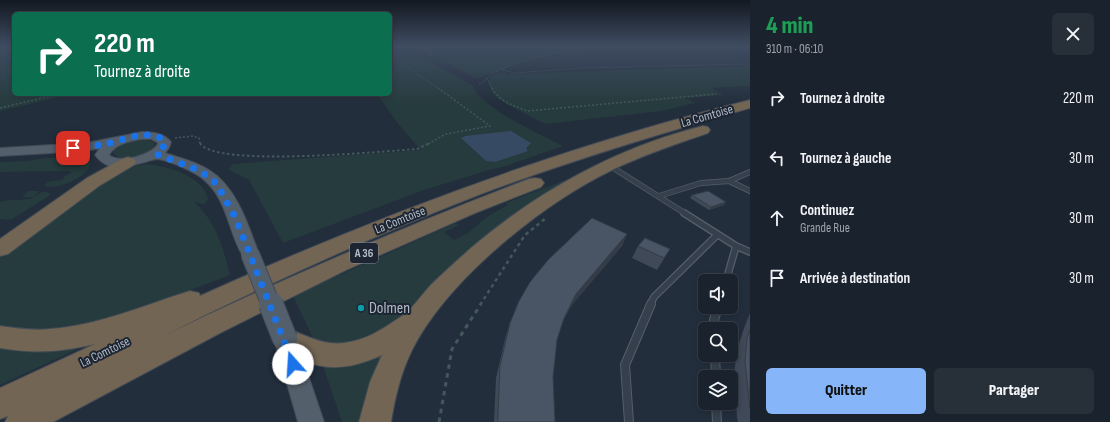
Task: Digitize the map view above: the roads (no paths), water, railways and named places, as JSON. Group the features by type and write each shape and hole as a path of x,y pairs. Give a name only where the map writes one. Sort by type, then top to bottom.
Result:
{"highway":[{"name":"La Comtoise","path":"0,404 226,295 321,252 435,205 533,170 660,130 750,104"},
{"name":"La Comtoise","path":"20,422 244,308 393,240 538,181 750,114"},
{"path":"375,422 378,406 390,371 416,320 449,282 482,250 521,217 588,175 611,164 724,122"},
{"path":"0,237 81,181 97,168 103,157"},
{"path":"0,249 84,188 128,162"},
{"path":"0,337 16,340 42,341 68,338 96,332 135,320 321,252"},
{"path":"284,339 311,351 333,355 352,354 380,344 416,320"}],"main road":[{"path":"0,152 86,147 142,136 158,137 164,140 165,145 156,154 144,159 128,162 114,162 103,157 83,154 0,157"},
{"path":"103,157 105,149 117,142"},
{"path":"156,154 193,168 210,177 225,197 236,219 284,339 311,422"}],"lane":[{"path":"615,169 659,196 717,235 750,252"},
{"path":"659,196 693,184 709,181 728,181 750,172"},
{"path":"728,181 750,191"},
{"path":"629,422 625,365 654,297 717,235"},
{"path":"728,274 736,246"},
{"path":"716,410 717,422"}],"water":[{"path":"511,131 531,143 526,148 528,151 495,162 486,161 461,138 465,136"}],"place":[{"name":"Dolmen","path":"361,308"}]}
